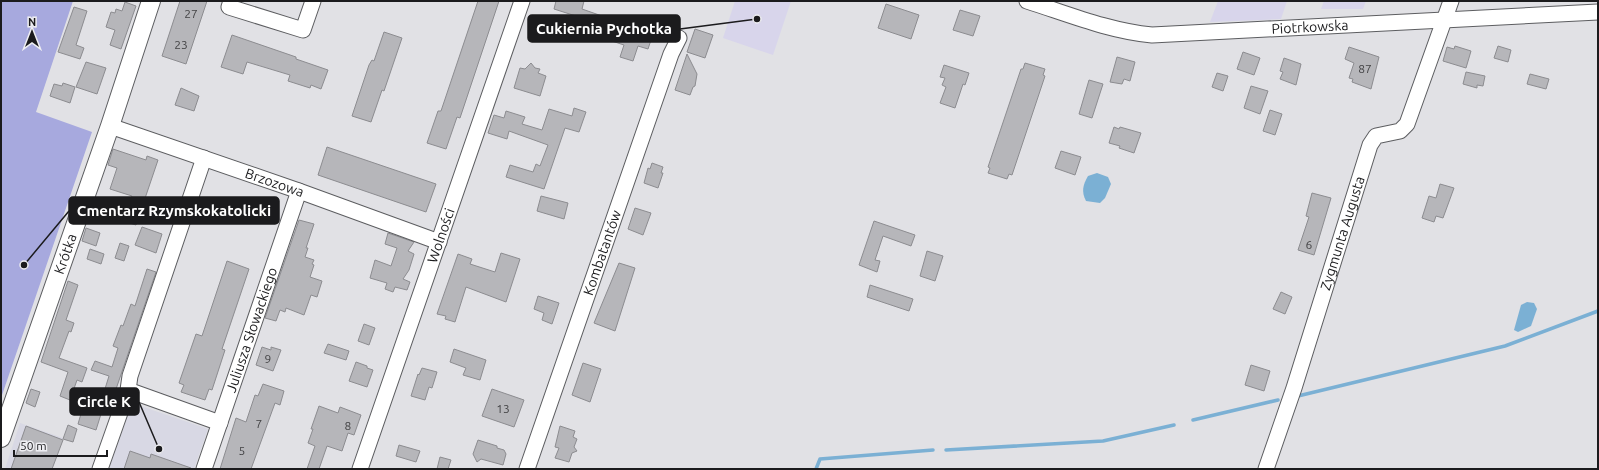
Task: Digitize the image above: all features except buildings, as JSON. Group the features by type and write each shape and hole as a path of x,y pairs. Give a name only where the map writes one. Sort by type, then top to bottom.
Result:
{"street":[{"name":"Krótka","path":"1,438 110,126 151,1"},
{"path":"231,1 229,7 303,30 313,1"},
{"name":"Wolności","path":"360,469 522,1"},
{"name":"Piotrkowska","path":"1028,1 1108,26 1139,34 1152,35 1598,12"},
{"name":"Zygmunta Augusta","path":"1266,469 1294,388 1370,146 1376,136 1400,131 1407,124 1451,1"},
{"name":"Kombatantów","path":"527,469 669,61 679,38"},
{"name":"Brzozowa","path":"110,126 439,242"},
{"path":"100,469 128,390 130,376 204,158"},
{"name":"Juliusza Słowackiego","path":"204,469 299,192"},
{"path":"128,390 220,423"}],"shaded area":[{"path":"1,1 73,1 36,112 92,132 1,398"},
{"path":"735,1 791,1 773,55 723,38"},
{"path":"1218,1 1287,1 1281,19 1210,22"},
{"path":"1324,1 1366,1 1363,9 1321,9"},
{"path":"1097,173 1108,177 1111,184 1105,198 1100,203 1086,201 1083,191 1088,176"},
{"path":"1527,302 1534,303 1537,309 1531,326 1518,332 1514,330 1521,305"},
{"path":"132,403 208,429 194,469 109,469"},
{"path":"20,423 63,438 52,469 5,469"}],"waterway":[{"path":"1298,396 1505,346 1598,311"},
{"path":"1193,420 1278,400"},
{"path":"946,450 1103,441 1174,425"},
{"path":"816,469 820,459 933,450"}],"place":[{"name":"Cukiernia Pychotka","path":"757,19"},
{"name":"Cmentarz Rzymskokatolicki","path":"24,265"},
{"name":"Circle K","path":"159,449"}]}
